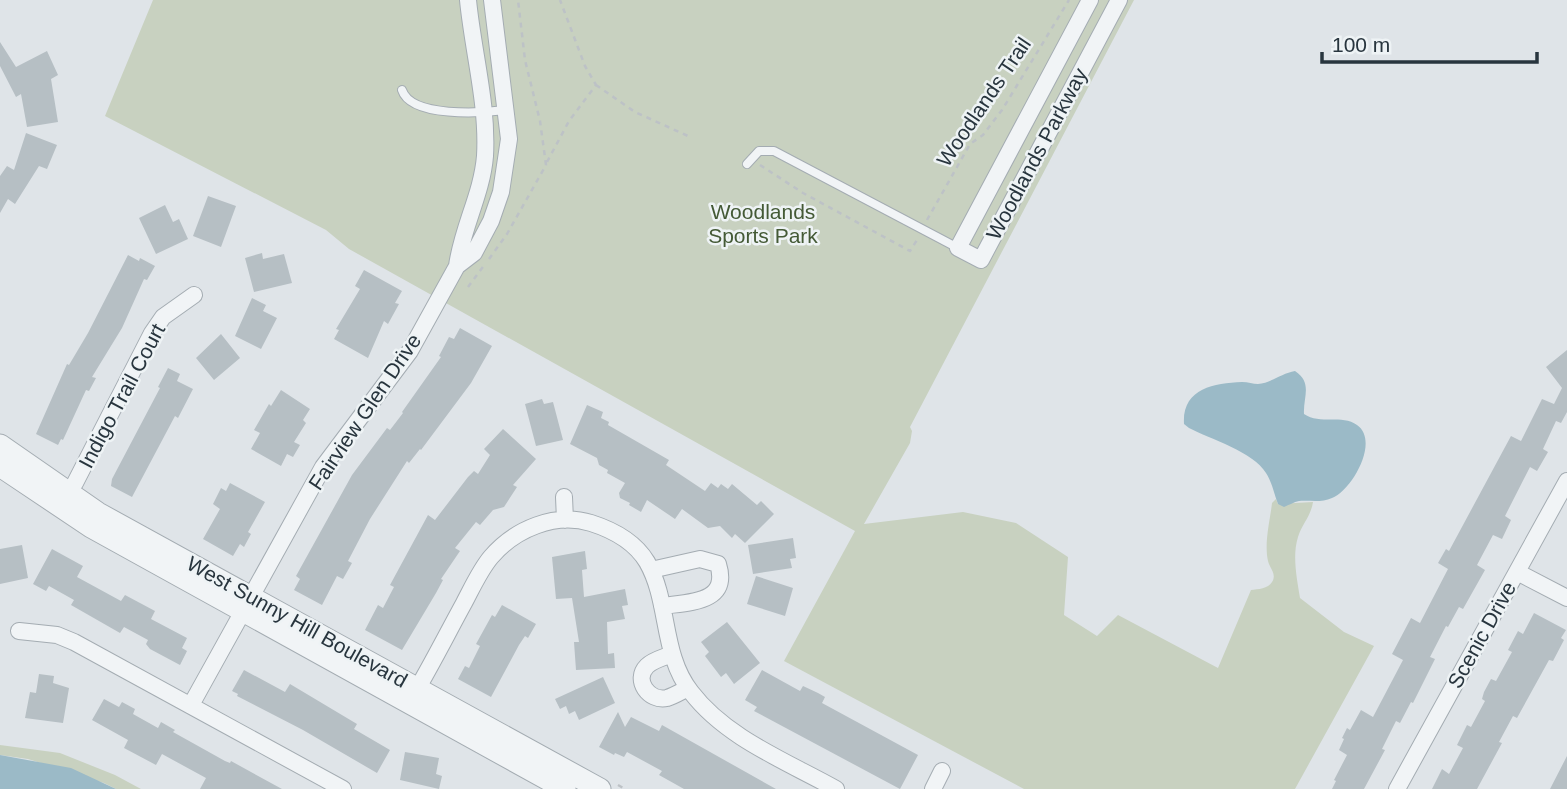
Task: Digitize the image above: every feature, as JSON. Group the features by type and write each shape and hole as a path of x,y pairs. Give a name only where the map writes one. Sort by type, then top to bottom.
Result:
{"street":[{"name":"Fairview Glen Drive","path":"191,705 323,467 410,351 457,266 460,243 474,209 485,157 483,113 468,0"},
{"name":"Fairview Glen Drive","path":"457,266 474,253 491,221 501,192 509,139 492,0"},
{"name":"Woodlands Parkway","path":"1090,0 958,248 981,260 1119,0"},
{"name":"Indigo Trail Court","path":"64,499 152,333 163,317 194,295"},
{"name":"West Sunny Hill Boulevard","path":"0,445 64,499"},
{"name":"West Sunny Hill Boulevard","path":"0,466 97,513 247,605 413,696 600,789"},
{"name":"Scenic Drive","path":"1397,789 1567,481"},
{"path":"564,497 565,520"},
{"path":"413,696 491,557 519,533 545,522 588,522 621,536 646,559 662,606 672,654 680,677 702,705 729,729 836,789"},
{"path":"651,570 701,559 718,564 722,577 720,587 709,596 662,606"},
{"path":"1517,572 1567,598"},
{"path":"19,631 63,637 343,789"},
{"path":"672,654 649,663 643,672 642,683 648,693 655,697 667,698 688,688"},
{"name":"West Sunny Hill Boulevard","path":"413,696 565,789"},
{"path":"933,789 942,771"}],"lane":[{"path":"402,90 404,98 432,109 483,113 507,109"},
{"path":"747,164 759,150 775,151 958,248"}],"path":[{"path":"560,0 585,66 596,85 635,112 688,136"},
{"name":"Woodlands Trail","path":"926,223 970,144 984,135 1002,110 1069,0"},
{"path":"546,164 569,121 596,85"},
{"path":"747,164 760,164 803,193 910,251 918,237"}],"green space":[{"name":"Woodlands Sports Park","path":"153,0 1134,0 910,427 910,443 864,524 963,512 1016,523 1068,557 1064,615 1097,636 1118,615 1218,668 1251,590 1265,587 1273,579 1267,547 1272,503 1276,499 1278,504 1313,502 1296,544 1300,598 1344,632 1374,646 1295,789 1024,789 784,661 855,531 349,249 326,230 105,116"},
{"path":"0,745 60,753 115,775 141,789 116,789 28,759 0,755"}],"water":[{"path":"1295,371 1304,380 1304,414 1317,419 1351,422 1363,432 1366,442 1355,476 1340,493 1328,500 1299,501 1284,507 1278,504 1270,480 1260,465 1242,452 1184,424 1188,403 1201,390 1220,384 1263,383"},
{"path":"0,755 71,768 116,789 0,789"}],"building":[{"path":"0,42 16,67 47,51 58,75 51,79 58,122 27,127 21,94 16,97 0,66"},
{"path":"26,133 57,145 47,169 39,166 15,204 8,199 0,213 0,176 7,166 14,170"},
{"path":"208,196 236,206 221,247 193,236"},
{"path":"165,205 173,222 179,219 188,239 156,254 139,218"},
{"path":"262,253 263,259 284,254 292,283 254,292 245,258"},
{"path":"128,255 155,266 147,280 144,279 122,328 92,377 96,378 89,391 86,390 63,440 61,439 58,445 36,434 67,364 69,365 88,333"},
{"path":"364,270 402,291 395,303 399,304 388,324 384,321 368,358 334,339 339,330 336,329 360,289 355,286"},
{"path":"252,298 266,305 263,311 277,318 261,349 235,336"},
{"path":"460,328 492,346 471,383 421,450 409,463 407,461 370,519 348,561 352,563 343,579 337,576 322,605 294,590 300,579 296,576 352,475 387,428 390,430 403,413 441,357 439,356 449,337 454,339"},
{"path":"221,334 240,358 214,380 196,358"},
{"path":"1567,350 1567,412 1561,423 1556,421 1543,449 1548,452 1537,471 1530,467 1505,516 1511,520 1502,539 1493,535 1477,565 1485,570 1463,609 1459,607 1448,627 1446,626 1430,657 1435,659 1413,703 1411,702 1400,723 1396,721 1382,749 1385,750 1364,789 1332,789 1347,755 1339,750 1347,728 1350,730 1361,710 1373,717 1403,660 1392,654 1411,618 1420,623 1448,569 1438,563 1446,549 1449,551 1511,436 1521,441 1542,399 1554,404 1562,388 1546,367"},
{"path":"168,368 180,374 177,381 193,389 178,418 175,416 132,497 111,486 112,479"},
{"path":"281,390 310,409 303,420 306,423 294,442 300,445 293,457 287,454 281,466 251,449 260,433 254,430 269,404 271,406"},
{"path":"542,399 544,404 553,402 563,440 536,446 525,404"},
{"path":"587,405 603,412 601,418 609,422 608,425 669,460 666,465 705,491 711,483 718,488 721,484 728,489 732,484 757,505 761,501 774,514 745,543 735,534 732,538 720,526 708,528 682,509 675,519 647,500 641,512 620,498 619,493 625,483 607,473 608,470 599,465 597,458 570,444"},
{"path":"503,429 536,459 513,485 517,487 504,507 493,510 480,525 476,522 455,548 460,551 441,579 443,580 436,593 402,650 365,630 378,605 383,608 394,587 390,585 428,515 435,520 468,477 474,471 478,474 490,455 484,449"},
{"path":"230,483 265,502 248,532 251,534 244,547 240,544 233,556 203,539 220,509 213,504 221,488 226,491"},
{"path":"793,538 796,558 790,559 792,568 753,574 748,545"},
{"path":"22,545 28,578 0,584 0,549"},
{"path":"52,549 83,566 77,577 121,601 125,595 155,611 151,619 187,638 182,648 187,651 180,665 150,649 146,644 148,640 124,627 120,633 71,605 74,600 49,586 46,591 33,584"},
{"path":"585,551 587,569 582,570 584,597 625,589 628,605 622,606 625,619 607,622 608,654 614,653 615,668 576,670 574,642 579,642 572,598 556,599 552,557"},
{"path":"756,576 793,588 785,616 747,604"},
{"path":"502,605 536,624 528,638 525,636 519,645 491,697 458,679 465,666 469,668 480,646 476,644 492,615 495,617"},
{"path":"1534,613 1566,630 1553,661 1549,660 1517,718 1513,716 1477,789 1432,789 1442,769 1449,774 1463,748 1457,745 1467,725 1471,727 1485,701 1482,699 1484,692 1491,679 1496,681 1512,652 1508,650 1518,631 1523,634"},
{"path":"727,622 760,663 734,684 726,673 721,677 705,656 709,652 701,642"},
{"path":"244,670 285,692 290,684 357,724 354,729 390,750 377,773 237,696 238,694 232,691"},
{"path":"762,670 800,691 803,686 818,693 825,697 822,703 918,755 900,789 754,711 757,707 745,700"},
{"path":"39,674 54,676 53,683 69,688 63,723 25,718 30,692 36,693"},
{"path":"603,677 615,703 579,720 575,711 569,714 566,706 560,709 555,699"},
{"path":"104,699 119,707 122,702 135,709 133,714 158,728 161,722 175,730 173,732 225,761 231,761 282,789 200,789 206,778 162,754 156,765 124,748 128,740 92,720"},
{"path":"618,712 625,727 631,717 659,731 662,725 776,789 684,789 659,775 662,771 627,752 624,757 615,753 614,755 599,747"},
{"path":"405,752 439,758 436,774 442,776 439,789 400,780"},
{"path":"1567,756 1567,789 1550,789"}]}
